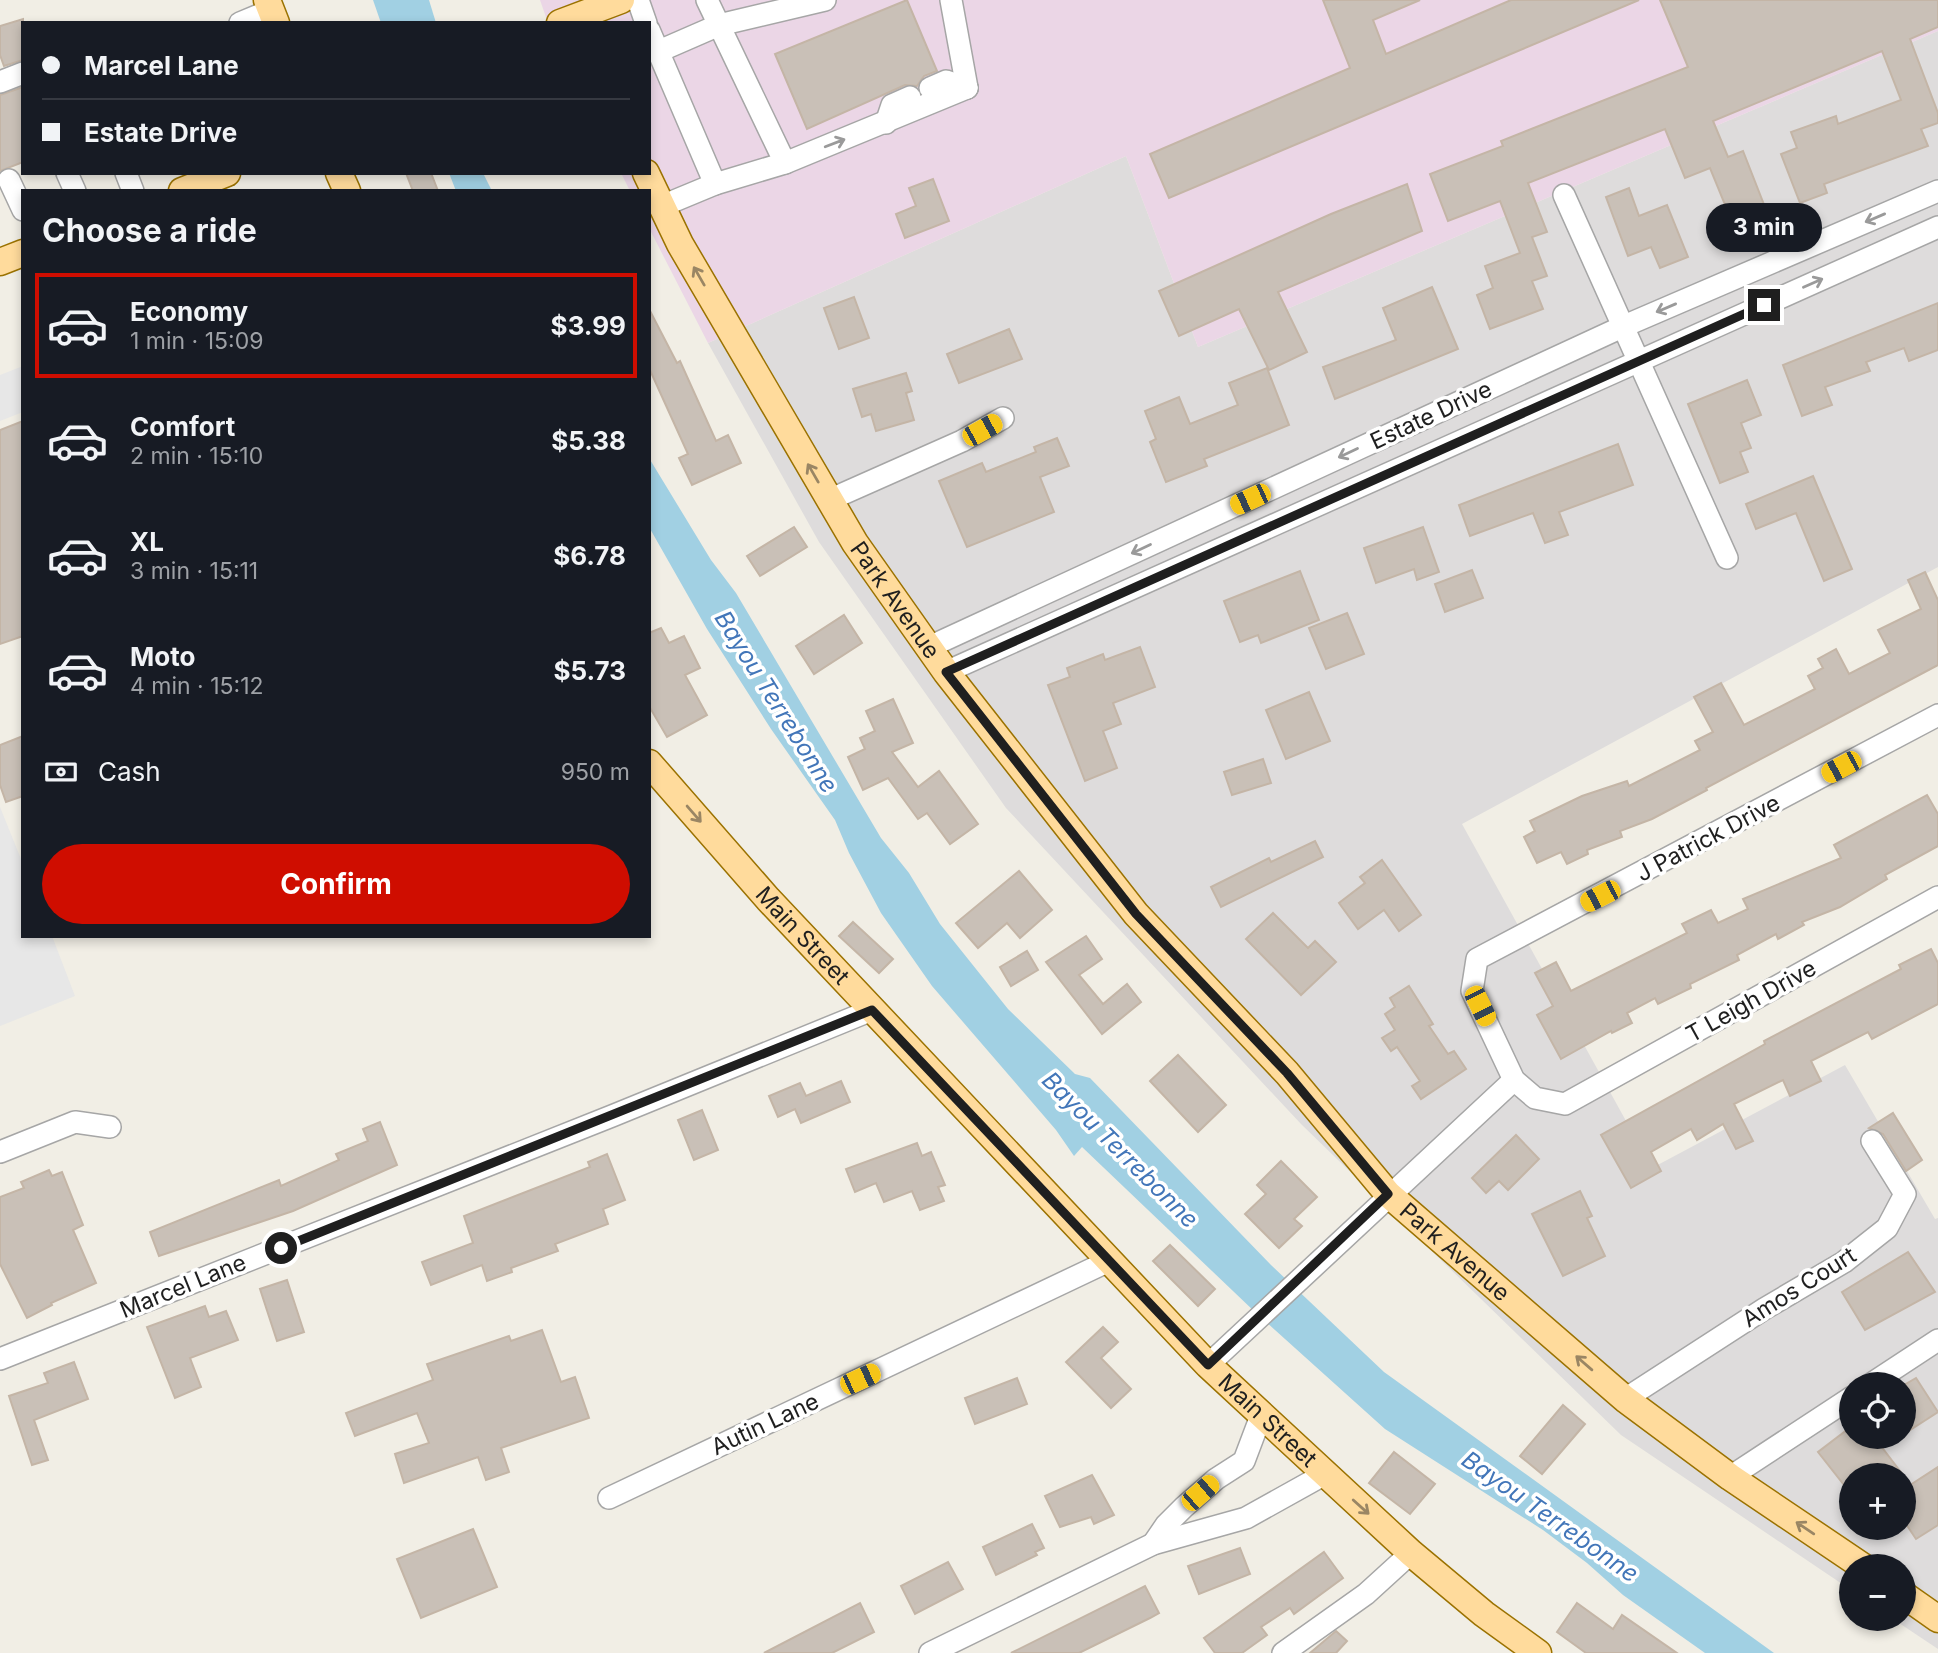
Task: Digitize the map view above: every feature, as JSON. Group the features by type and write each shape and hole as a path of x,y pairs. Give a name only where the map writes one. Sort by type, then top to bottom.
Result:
{"main road":[{"path":"570,15 621,0"},
{"path":"187,189 222,175"},
{"name":"Park Avenue","path":"647,175 680,244 829,500 928,648 1136,914 1287,1073 1388,1194 1625,1399 1730,1477 1844,1554"},
{"path":"0,262 21,254"},
{"name":"Main Street","path":"651,765 768,899 1208,1365 1411,1553 1484,1614 1538,1653"},
{"path":"1916,1603 1938,1619"}],"street":[{"path":"638,0 645,21"},
{"path":"708,0 785,163"},
{"path":"657,52 719,25 825,0"},
{"path":"951,0 967,88"},
{"path":"245,21 271,11"},
{"path":"651,36 715,184"},
{"path":"0,82 21,74"},
{"path":"930,88 946,81 967,88"},
{"path":"662,206 715,184 785,163 967,88"},
{"path":"886,123 892,104 910,97"},
{"path":"11,179 21,205"},
{"name":"Estate Drive","path":"928,648 1622,327 1938,191"},
{"path":"1564,195 1727,558"},
{"name":"Estate Drive","path":"946,672 1938,227"},
{"path":"829,500 962,441 1003,418"},
{"name":"J Patrick Drive","path":"1514,1080 1472,991 1477,959 1938,715"},
{"name":"T Leigh Drive","path":"1514,1080 1535,1098 1565,1104 1938,897"},
{"name":"Marcel Lane","path":"0,1359 872,1010"},
{"path":"1208,1365 1388,1194 1514,1080"},
{"path":"0,1152 75,1122 110,1127"},
{"name":"Amos Court","path":"1625,1399 1764,1309 1844,1262 1887,1228 1905,1194 1872,1141"},
{"name":"Autin Lane","path":"609,1498 1111,1260"},
{"path":"1889,1372 1938,1340"},
{"path":"1730,1477 1839,1406"},
{"path":"1153,1544 1166,1525 1184,1507 1216,1479 1244,1461 1261,1416"},
{"path":"930,1653 1153,1544 1246,1518 1325,1474"},
{"path":"1283,1653 1366,1594 1411,1553"}],"shaded area":[{"path":"540,0 1938,0 1938,31 1198,347 1126,156 708,343 651,232 651,189 629,189 622,175 651,175 651,21 547,21"},
{"path":"1938,31 1938,567 1462,824 1652,1168 1845,1065 1935,1219 1938,1218 1938,1649 1911,1631 1916,1631 1916,1554 1839,1554 1839,1582 1621,1435 1301,1124 1006,808 819,542 708,343 1126,156 1198,347"},
{"path":"21,367 21,413 0,421 0,375"},
{"path":"0,807 21,859 21,938 53,938 75,996 0,1026"}],"water":[{"path":"373,0 429,0 435,21 380,21"},
{"path":"450,175 484,175 491,189 455,189"},
{"name":"Bayou Terrebonne","path":"651,461 711,560 736,593 881,838 909,873 940,924 1008,1009 1075,1074 1090,1078 1271,1265 1384,1372 1774,1653 1705,1653 1623,1595 1587,1563 1543,1530 1385,1429 1255,1312 1082,1147 1074,1156 1056,1130 932,986 881,913 835,820 771,729 707,629 651,531"}],"building":[{"path":"907,0 937,71 924,76 917,86 905,85 807,129 775,54"},
{"path":"1323,0 1420,0 1373,20 1386,54 1511,0 1639,0 1169,198 1150,154 1350,68"},
{"path":"1660,0 1938,0 1938,27 1910,39 1938,113 1938,123 1921,129 1928,146 1824,184 1827,193 1800,203 1781,154 1797,148 1791,132 1836,116 1838,124 1901,100 1882,51 1713,121 1728,157 1743,151 1770,220 1737,234 1710,168 1685,178 1665,129 1528,183 1547,232 1532,237 1547,276 1532,281 1543,309 1490,329 1477,295 1493,288 1485,266 1520,253 1500,201 1448,221 1430,174 1503,146 1501,141 1688,67"},
{"path":"23,19 21,61 4,66 0,55 0,26"},
{"path":"21,88 21,163 0,171 0,95"},
{"path":"407,175 432,175 437,189 412,189"},
{"path":"933,179 949,221 905,238 896,214 916,206 909,188"},
{"path":"1407,184 1422,231 1278,292 1307,352 1269,370 1239,309 1179,336 1159,291 1331,214"},
{"path":"1629,188 1639,216 1667,205 1688,257 1660,268 1651,247 1628,256 1606,197"},
{"path":"1432,287 1458,349 1335,399 1323,367 1396,340 1383,308"},
{"path":"854,297 869,338 839,349 824,308"},
{"path":"1938,303 1938,350 1909,361 1904,348 1866,362 1870,371 1825,387 1832,405 1802,416 1783,365"},
{"path":"651,313 677,363 680,361 716,441 728,435 741,463 692,485 679,458 688,454 651,372"},
{"path":"1009,329 1022,359 959,383 947,354"},
{"path":"1267,368 1289,425 1204,459 1207,466 1166,482 1150,442 1156,439 1145,411 1179,397 1190,424 1238,405 1229,383"},
{"path":"906,373 912,391 906,393 914,420 876,431 871,414 862,417 853,389"},
{"path":"1747,380 1761,415 1741,423 1751,448 1740,452 1748,472 1720,483 1688,404"},
{"path":"21,422 21,637 0,644 0,430"},
{"path":"1057,438 1069,466 1040,477 1054,512 967,547 939,481 982,463 986,472 1036,452 1034,447"},
{"path":"1618,444 1633,485 1559,512 1568,535 1545,543 1533,513 1470,536 1459,505"},
{"path":"1813,476 1852,569 1824,581 1796,513 1756,529 1746,504"},
{"path":"794,527 807,547 760,576 747,556"},
{"path":"1423,527 1439,572 1417,580 1414,569 1376,583 1364,548"},
{"path":"1472,570 1483,598 1445,612 1435,584"},
{"path":"1300,571 1319,620 1261,643 1258,635 1240,642 1224,601"},
{"path":"1925,572 1938,600 1938,665 1652,819 1620,831 1622,837 1587,850 1588,854 1567,864 1561,852 1537,863 1524,837 1535,831 1530,821 1582,796 1627,781 1629,786 1700,750 1695,741 1713,732 1694,697 1721,683 1744,725 1815,689 1808,676 1823,668 1818,659 1836,649 1849,674 1890,653 1878,630 1921,609 1908,580"},
{"path":"1347,613 1364,654 1326,669 1309,628"},
{"path":"844,615 862,643 814,674 796,646"},
{"path":"661,628 669,643 684,636 700,668 685,675 707,715 667,737 651,709 651,632"},
{"path":"1140,647 1155,687 1113,703 1121,724 1103,731 1117,768 1085,781 1048,685 1070,677 1067,668 1103,654 1105,660"},
{"path":"1309,692 1330,741 1286,759 1266,710"},
{"path":"893,699 913,743 892,752 918,787 939,771 978,824 950,844 927,813 918,819 888,778 863,790 848,757 865,749 860,738 875,731 866,711"},
{"path":"21,737 21,797 6,802 0,785 0,745"},
{"path":"1263,759 1271,783 1232,795 1224,772"},
{"path":"1927,795 1938,814 1938,846 1885,875 1887,879 1840,907 1802,922 1804,925 1778,939 1776,934 1737,955 1739,960 1690,984 1691,988 1658,1004 1655,998 1627,1013 1632,1023 1612,1033 1611,1031 1561,1059 1537,1015 1553,1006 1535,973 1556,962 1571,991 1687,933 1682,924 1711,910 1718,923 1748,909 1743,899 1841,858 1834,845"},
{"path":"1315,841 1323,857 1221,907 1211,887 1269,858 1271,862"},
{"path":"1382,860 1421,915 1399,931 1384,910 1358,929 1339,903 1365,883 1360,877"},
{"path":"1019,871 1052,910 1020,938 1007,923 978,948 956,923"},
{"path":"1273,913 1308,948 1315,941 1336,962 1301,995 1246,939"},
{"path":"853,922 893,959 879,973 839,936"},
{"path":"1086,936 1102,959 1079,975 1103,1004 1127,984 1141,1002 1102,1034 1046,962"},
{"path":"1931,949 1938,963 1938,1004 1872,1039 1868,1032 1811,1061 1821,1081 1790,1096 1783,1080 1734,1104 1753,1141 1736,1149 1723,1124 1697,1140 1691,1129 1651,1152 1661,1171 1631,1188 1601,1135 1765,1044 1764,1041 1901,969 1899,965"},
{"path":"1027,951 1038,970 1011,986 1000,967"},
{"path":"1409,986 1433,1024 1429,1026 1448,1054 1454,1051 1466,1069 1421,1099 1412,1086 1420,1081 1397,1047 1391,1051 1382,1038 1395,1030 1385,1014 1395,1007 1390,998"},
{"path":"1178,1055 1226,1105 1198,1132 1150,1081"},
{"path":"841,1081 850,1102 801,1123 795,1109 778,1117 769,1096 800,1083 806,1096"},
{"path":"702,1110 718,1150 694,1160 678,1120"},
{"path":"1893,1113 1922,1160 1906,1171 1883,1134 1869,1128"},
{"path":"380,1122 397,1165 293,1211 159,1256 150,1232 279,1180 281,1186 339,1160 336,1154 368,1141 363,1129"},
{"path":"1516,1135 1539,1159 1508,1190 1499,1181 1486,1193 1472,1178"},
{"path":"917,1143 922,1156 931,1152 945,1185 938,1187 944,1201 920,1210 912,1191 884,1202 876,1183 855,1192 846,1169"},
{"path":"607,1154 625,1200 603,1209 608,1224 555,1244 558,1251 511,1268 512,1272 487,1281 482,1265 431,1285 422,1262 473,1243 464,1216 590,1167 588,1162"},
{"path":"1281,1161 1317,1197 1294,1219 1302,1226 1279,1248 1245,1214 1266,1194 1257,1185"},
{"path":"49,1170 52,1176 62,1172 83,1225 73,1230 96,1283 51,1303 52,1305 27,1318 0,1264 0,1197 24,1188 21,1182"},
{"path":"1580,1191 1592,1216 1587,1218 1605,1256 1563,1276 1532,1214"},
{"path":"1170,1245 1215,1289 1198,1306 1153,1261"},
{"path":"1908,1252 1935,1292 1865,1330 1842,1292"},
{"path":"287,1280 304,1332 277,1341 260,1289"},
{"path":"205,1306 209,1317 226,1311 238,1340 190,1358 201,1387 175,1398 147,1327"},
{"path":"1103,1327 1118,1342 1101,1358 1131,1389 1111,1408 1066,1362"},
{"path":"542,1330 561,1382 575,1377 589,1418 501,1448 509,1472 486,1480 478,1457 404,1483 395,1454 429,1443 417,1413 355,1436 346,1413 433,1380 427,1364 509,1336 511,1341"},
{"path":"74,1362 88,1399 34,1420 48,1460 32,1465 9,1396 48,1383 44,1373"},
{"path":"1017,1378 1027,1404 975,1424 965,1398"},
{"path":"1916,1378 1938,1412 1916,1426"},
{"path":"1563,1405 1585,1424 1542,1474 1520,1456"},
{"path":"1839,1436 1839,1449 1883,1449 1894,1463 1839,1463 1839,1479 1818,1452"},
{"path":"1394,1452 1435,1484 1410,1514 1369,1483"},
{"path":"1938,1467 1938,1525 1916,1539 1916,1481"},
{"path":"1092,1475 1114,1515 1094,1524 1091,1517 1060,1527 1045,1496"},
{"path":"1032,1524 1044,1548 1035,1552 1037,1555 996,1575 983,1547"},
{"path":"473,1529 497,1587 421,1618 397,1559"},
{"path":"1240,1548 1250,1574 1199,1594 1188,1566"},
{"path":"1324,1552 1343,1578 1294,1614 1290,1608 1261,1627 1267,1635 1242,1653 1215,1653 1204,1638"},
{"path":"948,1562 963,1589 915,1614 901,1586"},
{"path":"1145,1586 1159,1613 1150,1618 1079,1653 1011,1653"},
{"path":"860,1603 874,1632 832,1653 764,1653"},
{"path":"1577,1603 1613,1629 1622,1615 1677,1653 1586,1653 1557,1632"},
{"path":"1336,1631 1347,1641 1336,1653 1310,1653"}],"route":[{"path":"281,1248 872,1010 1208,1365 1388,1194 1287,1073 1136,914 946,672 1764,305"}]}
